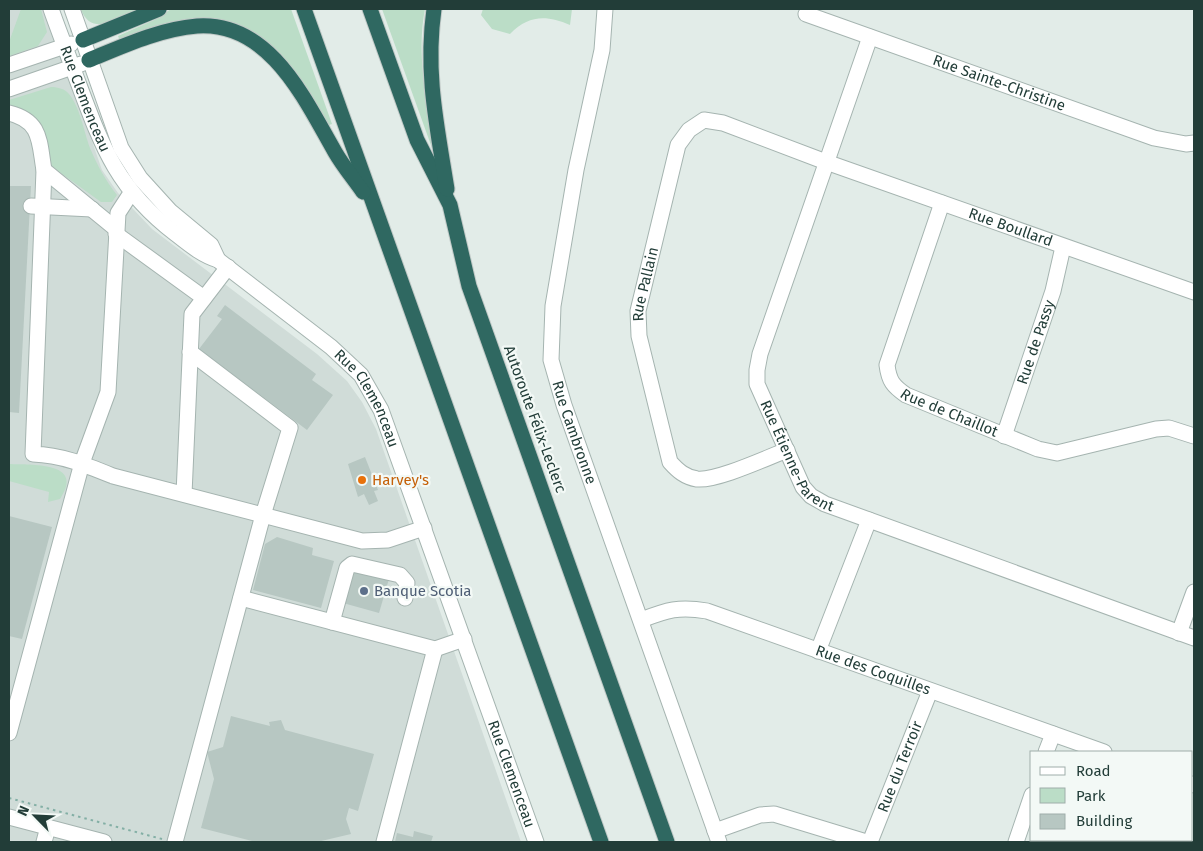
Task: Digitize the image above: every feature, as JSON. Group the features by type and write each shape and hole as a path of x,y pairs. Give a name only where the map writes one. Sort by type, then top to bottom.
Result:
{"highway":[{"path":"83,40 158,9"},
{"path":"304,9 601,842"},
{"name":"Autoroute Félix-Leclerc","path":"370,9 417,140 450,205 469,286 667,842"},
{"path":"434,9 431,34 431,90 450,205"},
{"path":"89,60 132,42 184,28 199,26 222,28 247,38 282,66 297,85 336,152 375,210"}],"street":[{"name":"Rue Clemenceau","path":"51,9 90,117 108,158 131,193 162,224 206,256 223,263 331,347 361,375 381,410 536,842"},
{"name":"Rue Clemenceau","path":"72,9 121,148 140,178 170,211 211,244 223,263"},
{"name":"Rue Cambronne","path":"605,9 602,50 576,170 553,306 551,360 564,405 717,837"},
{"name":"Rue Sainte-Christine","path":"806,14 1154,138 1186,144 1194,143"},
{"name":"Rue Étienne-Parent","path":"870,37 757,370 758,384 802,487 811,496 825,504 1194,638"},
{"path":"9,65 83,40"},
{"path":"9,89 73,68 89,60"},
{"path":"9,113 30,121 37,131 44,170 36,206 33,454 52,455 82,463 112,476 362,542 388,540 424,528"},
{"name":"Rue Pallain","path":"787,450 710,478 696,478 678,472 670,462 639,336 638,311 678,145 689,130 704,120 723,123 826,162"},
{"name":"Rue Boullard","path":"826,162 1194,292"},
{"path":"44,170 92,209 116,232 204,298"},
{"path":"9,733 82,463 108,392 118,213 131,193"},
{"name":"Rue de Chaillot","path":"942,203 887,365 889,380 906,395 1004,436 1038,449 1057,453 1156,429 1169,428 1194,436"},
{"path":"36,206 92,209"},
{"name":"Rue de Passy","path":"1004,436 1053,291 1063,247"},
{"path":"184,494 192,314 204,298 223,263"},
{"path":"171,841 263,515 290,428 190,352"},
{"path":"818,651 869,520"},
{"path":"332,622 347,568 352,564 400,575 407,583 405,598"},
{"path":"1179,633 1194,592"},
{"path":"240,598 435,650 464,639"},
{"name":"Rue des Coquilles","path":"641,620 668,609 693,608 707,611 1101,751"},
{"path":"384,842 435,650"},
{"name":"Rue du Terroir","path":"868,842 930,690"},
{"path":"1046,751 1053,734"},
{"path":"1016,842 1030,801"},
{"path":"717,837 760,815 774,814 868,842"},
{"path":"9,817 104,842"},
{"path":"44,842 48,827"}],"path":[{"path":"9,798 171,841"}],"shaded area":[{"path":"9,9 46,9 102,170 118,193 152,229 317,354 347,381 362,402 376,429 521,842 9,842"}],"green space":[{"path":"21,9 41,9 47,32 38,46 9,56 9,42"},
{"path":"81,9 143,9 117,20 99,24 92,23 86,18"},
{"path":"171,9 291,9 332,124 329,125 313,98 286,61 222,20 182,20 120,41 118,36 154,20"},
{"path":"382,9 425,9 422,61 434,148 432,148"},
{"path":"483,9 572,9 570,25 545,18 531,20 510,34 492,29 481,15"},
{"path":"51,87 67,92 73,99 93,154 105,178 117,195 112,202 101,202 51,166 45,154 9,109 9,100"},
{"path":"9,464 41,465 61,471 66,478 66,487 60,499 48,502 49,492 9,481"}],"building":[{"path":"9,186 31,186 19,413 9,412"},
{"path":"225,305 316,374 312,380 333,395 307,430 199,349 222,319 217,316"},
{"path":"365,457 378,490 374,491 378,501 369,505 364,494 358,497 348,464"},
{"path":"9,516 52,527 22,639 9,636"},
{"path":"277,537 313,548 312,555 334,561 321,608 253,590 265,544"},
{"path":"353,569 389,579 379,613 343,603"},
{"path":"231,716 270,726 269,722 281,720 285,730 374,754 358,811 349,808 346,819 351,834 317,842 256,842 201,828 214,779 207,752 223,747"},
{"path":"414,831 433,836 431,842 395,842 397,833 413,837"}],"place":[{"name":"Harvey's","path":"362,480"},
{"name":"Banque Scotia","path":"364,591"}]}
